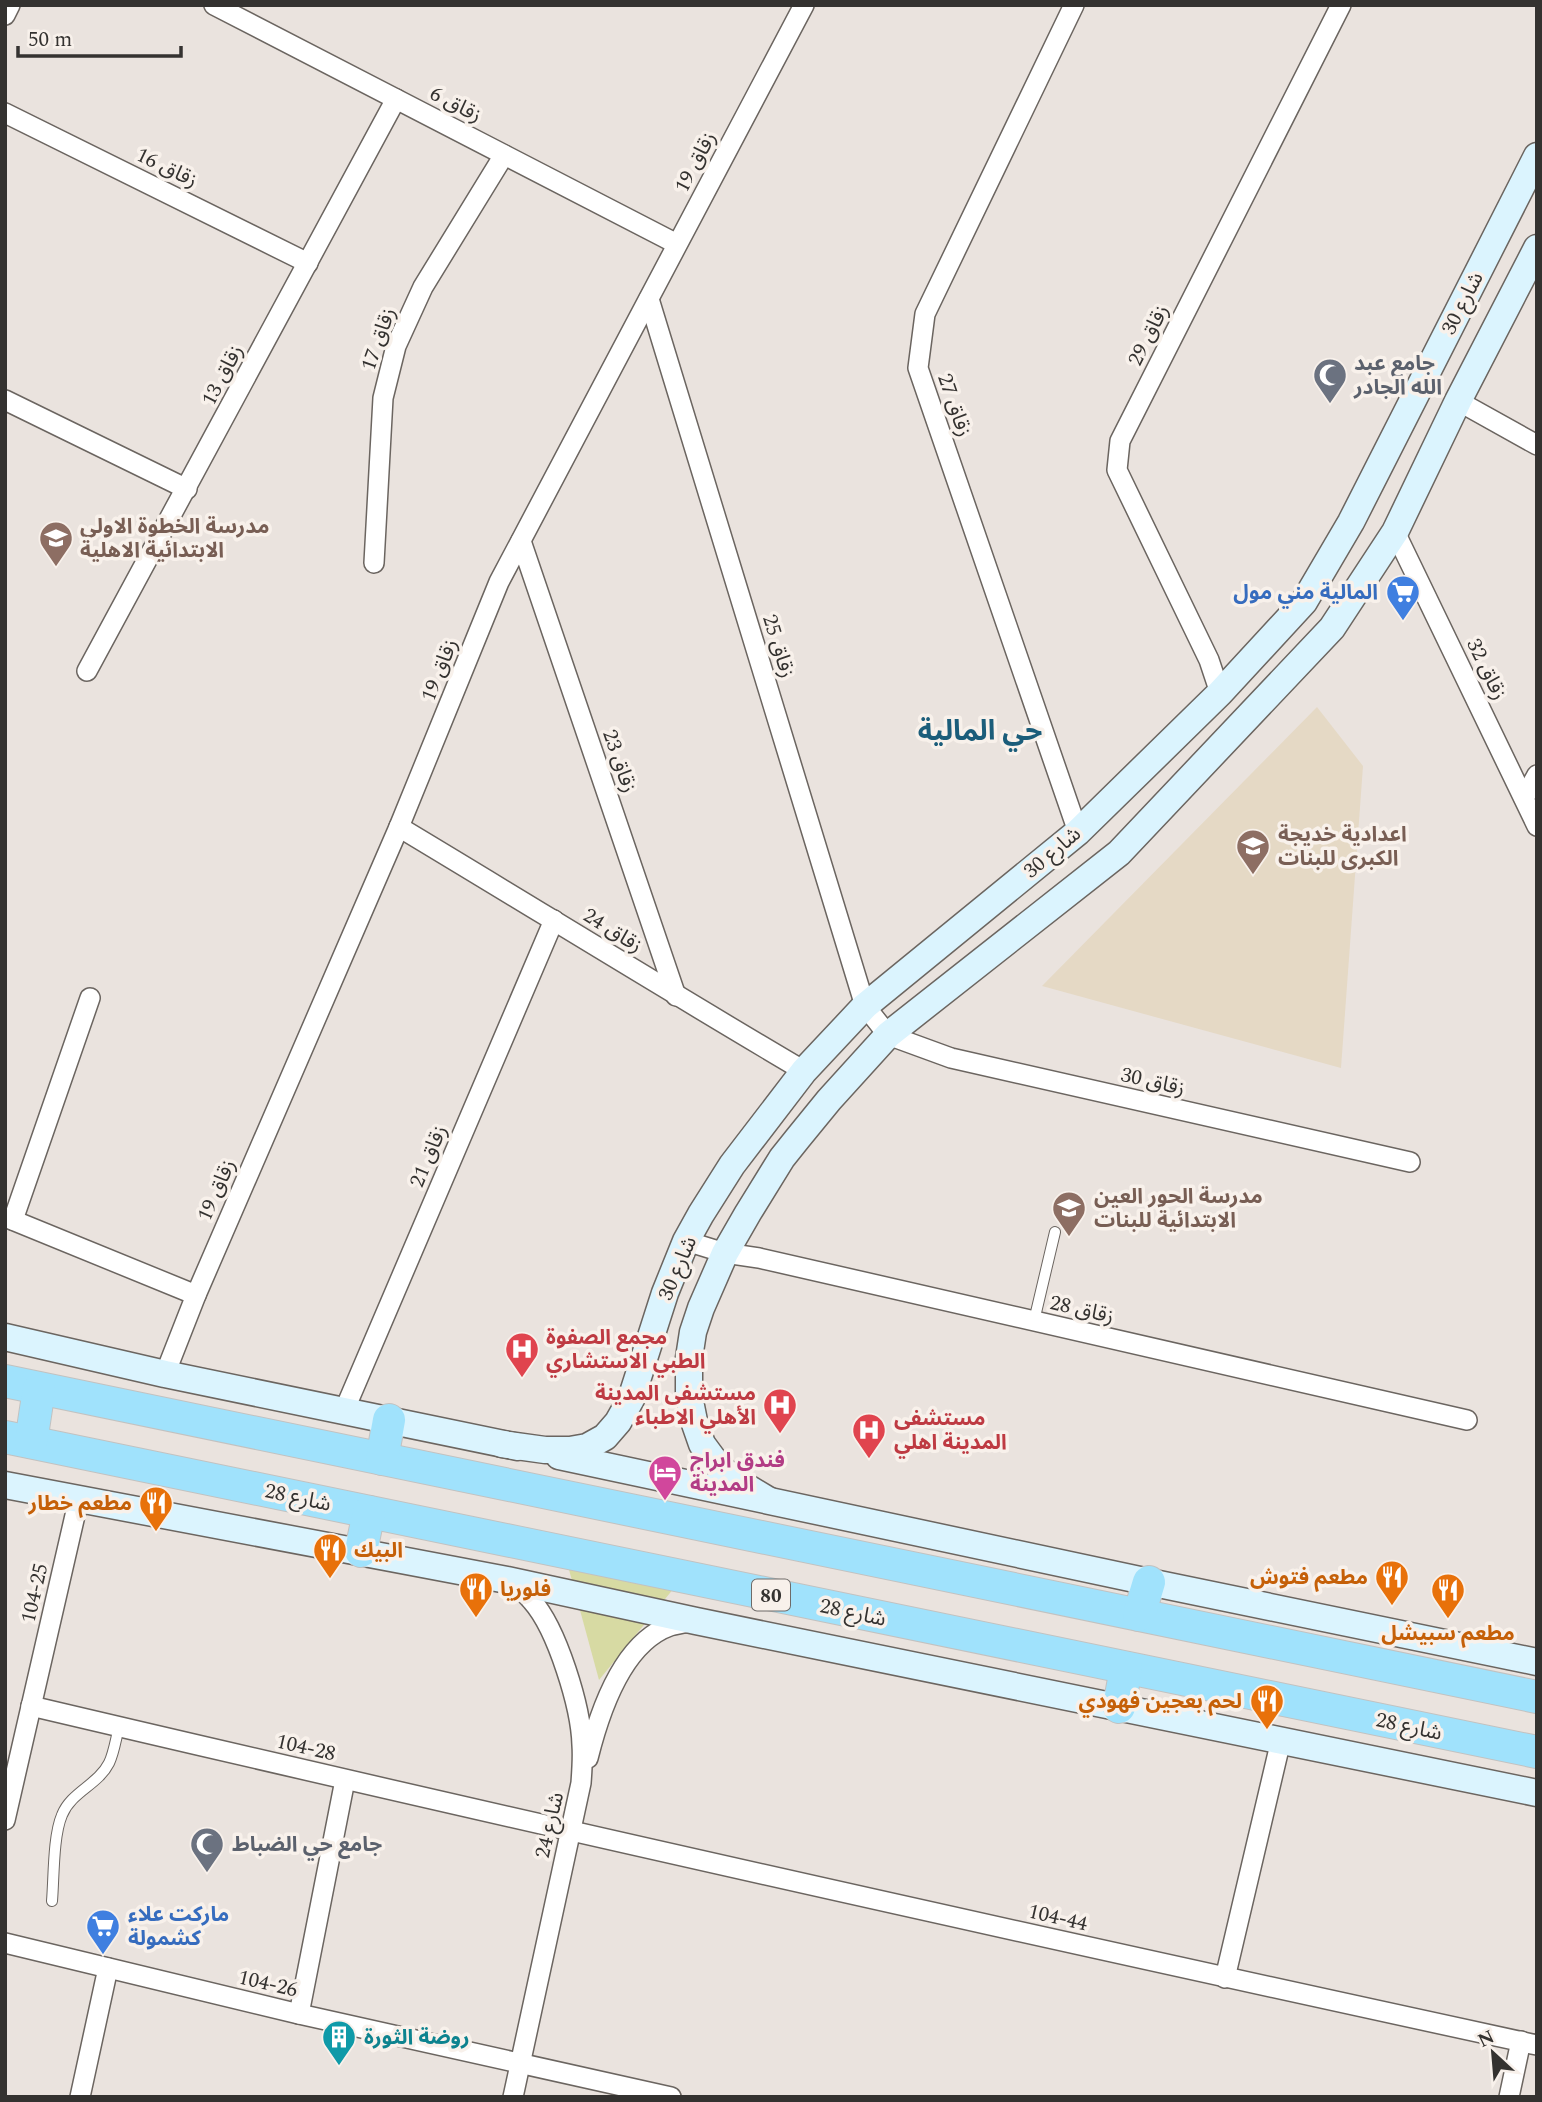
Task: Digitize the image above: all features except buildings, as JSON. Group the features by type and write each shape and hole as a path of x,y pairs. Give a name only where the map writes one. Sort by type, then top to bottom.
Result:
{"highway":[{"path":"5,1381 1537,1697"},
{"path":"18,1439 39,1389"},
{"path":"382,1459 389,1420"},
{"name":"شارع 28","path":"18,1439 1537,1752"},
{"path":"360,1551 369,1512"},
{"path":"1139,1615 1149,1582"},
{"path":"1119,1707 1126,1668"}],"main road":[{"name":"شارع 30","path":"502,1444 545,1450 570,1450 587,1447 605,1437 618,1422 631,1399 665,1293 686,1241 732,1165 803,1071 865,1006 1078,832 1220,693 1304,602 1350,522 1537,156"},
{"name":"شارع 30","path":"768,1500 730,1477 702,1444 689,1396 689,1358 694,1332 712,1279 782,1158 829,1100 888,1035 1119,853 1332,628 1395,531 1537,248"},
{"path":"5,1337 164,1374 1537,1662"},
{"path":"5,1485 507,1580 1537,1793"}],"street":[{"path":"5,15 10,5"},
{"name":"زقاق 6","path":"214,5 677,244"},
{"name":"زقاق 19","path":"164,1374 195,1295 399,827 499,582 804,5"},
{"name":"زقاق 27","path":"1074,5 925,314 918,368 1078,832"},
{"name":"زقاق 29","path":"1220,693 1209,660 1117,470 1120,441 1341,5"},
{"name":"زقاق 13","path":"87,671 396,99"},
{"name":"زقاق 16","path":"5,113 308,263"},
{"name":"زقاق 17","path":"374,563 383,398 396,346 423,287 504,155"},
{"name":"زقاق 25","path":"649,299 865,1006"},
{"path":"5,400 187,489"},
{"path":"1458,401 1537,445"},
{"name":"زقاق 32","path":"1395,531 1537,826"},
{"name":"زقاق 23","path":"521,541 676,996"},
{"path":"1524,799 1537,775"},
{"name":"زقاق 24","path":"399,827 803,1071"},
{"name":"زقاق 21","path":"344,1411 554,919"},
{"path":"90,998 9,1218 195,1295"},
{"path":"865,1006 888,1035"},
{"name":"زقاق 30","path":"888,1035 951,1058 1410,1163"},
{"name":"زقاق 28","path":"686,1241 725,1253 759,1258 1467,1420"},
{"name":"104-25","path":"5,1820 79,1498"},
{"name":"شارع 24","path":"507,1580 534,1602 557,1647 575,1695 582,1742 581,1783 513,2097"},
{"path":"581,1783 607,1698 627,1661 649,1638 669,1626 695,1621"},
{"name":"104-28","path":"31,1706 570,1830"},
{"path":"1225,1978 1281,1740"},
{"path":"299,2014 345,1780"},
{"name":"104-44","path":"570,1830 1225,1978 1529,2043"},
{"name":"104-26","path":"5,1944 299,2014 671,2097"},
{"path":"80,2097 108,1968"},
{"path":"1509,2097 1529,2043"}],"lane":[{"path":"1034,1321 1055,1232"},
{"path":"52,1901 62,1815 72,1798 96,1779 109,1764 119,1727"}],"shaded area":[{"name":"اعدادية خديجة الكبرى للبنات","path":"1317,707 1363,766 1341,1068 1042,986"}],"green space":[{"path":"568,1566 674,1588 599,1680"}],"place":[{"name":"جامع عبد الله الجادر","path":"1330,405"},
{"name":"مدرسة الخطوة الاولى الابتدائية الاهلية","path":"56,568"},
{"name":"المالية مني مول","path":"1403,622"},
{"name":"اعدادية خديجة الكبرى للبنات","path":"1253,876"},
{"name":"مدرسة الحور العين الابتدائية للبنات","path":"1069,1238"},
{"name":"مجمع الصفوة الطبي الاستشاري","path":"522,1379"},
{"name":"مستشفى المدينة الأهلي الاطباء","path":"780,1435"},
{"name":"مستشفى المدينة اهلي","path":"869,1460"},
{"name":"فندق ابراج المدينة","path":"665,1502"},
{"name":"مطعم خطار","path":"156,1533"},
{"name":"البيك","path":"330,1580"},
{"name":"مطعم فتوش","path":"1392,1607"},
{"name":"فلوريا","path":"476,1619"},
{"name":"مطعم سبيشل","path":"1448,1620"},
{"name":"لحم بعجين فهودي","path":"1267,1731"},
{"name":"جامع حي الضباط","path":"207,1874"},
{"name":"ماركت علاء كشمولة","path":"103,1956"},
{"name":"روضة الثورة","path":"339,2067"}],"district":[{"name":"حي المالية","path":"980,730"}]}
